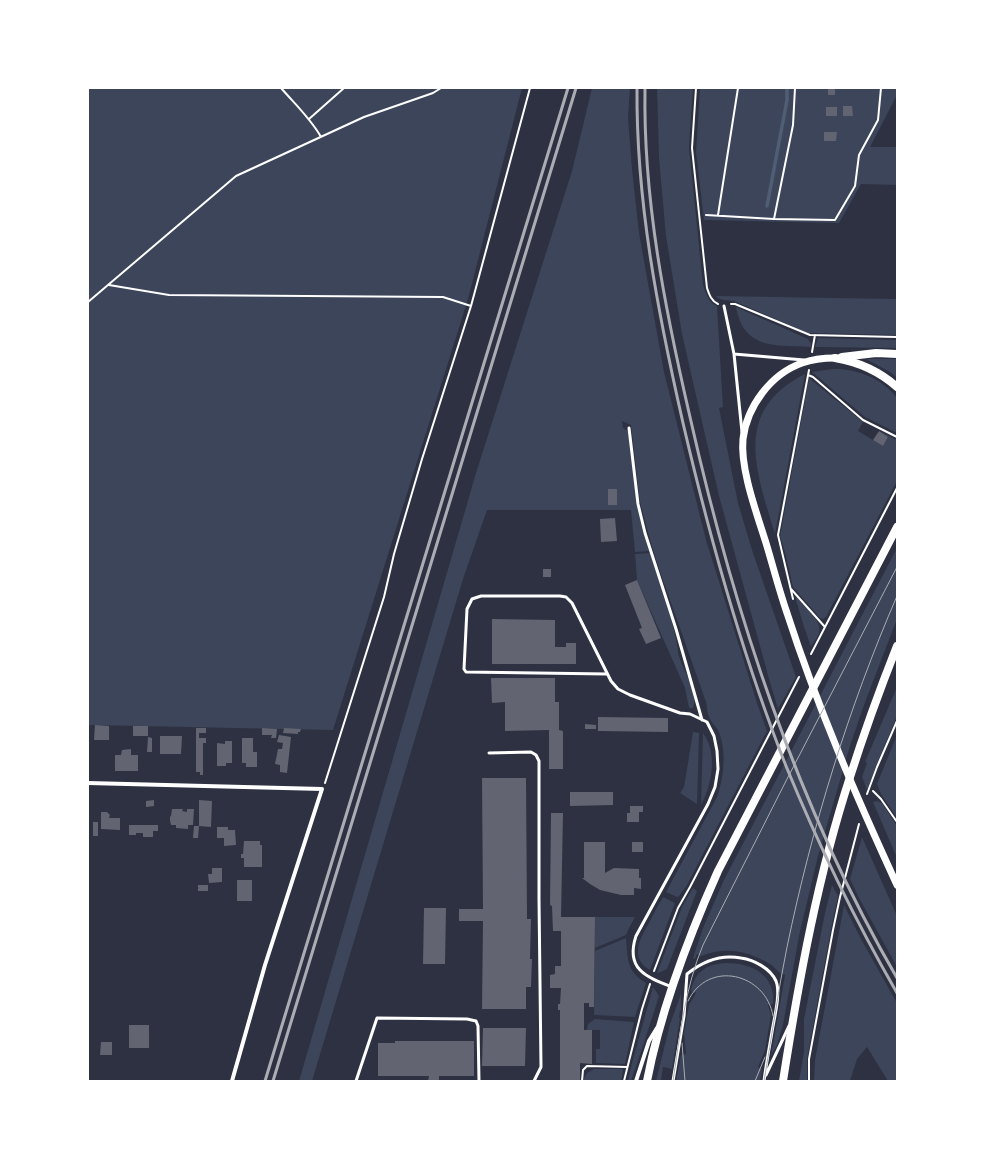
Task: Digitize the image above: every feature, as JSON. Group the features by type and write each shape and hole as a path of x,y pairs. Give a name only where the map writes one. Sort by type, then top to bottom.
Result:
{"main road":[{"path":"835,358 876,353 897,354"},
{"path":"835,358 860,364 871,369 890,380 897,387"},
{"path":"646,1081 661,1021 672,987 696,922 718,871 897,527"},
{"path":"783,1081 794,1016 819,893 834,831 849,778 865,730 897,646"}],"street":[{"path":"835,358 811,360 801,364 785,372 764,390 755,404 744,432 743,448 745,466 750,489 786,612 803,660 837,748 877,843 897,885"},
{"path":"88,783 322,789 265,964 232,1081"},
{"path":"636,1081 649,1041 661,1021"}],"lane":[{"path":"724,306 734,354 743,448"},
{"path":"734,354 811,360"},
{"path":"629,428 638,504 645,533 674,622 702,720"},
{"path":"607,674 466,672 464,669 467,609 472,599 480,596 566,597 572,603 607,674 618,689 630,695 680,713 690,714 707,722 714,736 717,751 718,768 715,787 708,804 636,936 633,946 634,961 638,968 651,978 672,987"},
{"path":"489,753 530,752 536,755 539,761 541,1067 534,1081"},
{"path":"674,1081 685,1012 687,974 694,968 709,960 732,957 754,962 767,970 772,975 777,986 778,992 764,1081"},
{"path":"678,970 687,974"},
{"path":"764,1081 768,1069 794,1016"},
{"path":"356,1081 378,1018 392,1018 467,1019 476,1021 478,1026 478,1081"}],"path":[{"path":"281,88 316,128 321,137"},
{"path":"309,120 344,88"},
{"path":"88,302 236,176 364,118 441,88"},
{"path":"322,789 384,597 394,554 422,459 471,306 530,88"},
{"path":"696,88 692,148 708,288 714,302 721,302"},
{"path":"718,216 738,88"},
{"path":"774,219 793,125 795,88"},
{"path":"706,215 774,219 835,220 855,186 859,155 878,120 881,88"},
{"path":"108,285 169,295 443,297 471,306"},
{"path":"728,303 735,304 810,335 897,337"},
{"path":"794,602 778,535 815,335"},
{"path":"808,375 813,377 863,420 897,437"},
{"path":"810,655 897,488"},
{"path":"791,588 824,627"},
{"path":"810,650 813,658"},
{"path":"624,1081 651,978 678,908 799,676"},
{"path":"865,789 867,798 877,767 897,721"},
{"path":"873,791 881,799 897,822"},
{"path":"809,1081 809,1059 833,930 860,820"},
{"path":"582,1081 583,1070 588,1066 627,1067"}],"shaded area":[{"path":"88,88 522,88 468,299 333,730 88,725"},
{"path":"592,88 630,88 628,117 639,233 664,372 706,540 767,731 687,885 677,897 666,892 717,797 723,773 723,747 718,730 708,715 706,702 657,563 649,536 640,502 631,425 622,421 623,428 628,431 638,507 649,551 635,552 631,510 487,510 463,579 312,1081 299,1081 476,473 572,171"},
{"path":"657,88 693,88 689,147 703,285 711,303 717,306 723,407 719,408 738,503 752,550 796,677 778,709 719,496 682,334 666,236 659,158"},
{"path":"700,88 897,88 897,95 870,147 897,147 897,185 861,184 839,223 704,220 696,152"},
{"path":"716,296 897,299 897,335 808,333 734,301 722,300"},
{"path":"736,307 808,339 811,347 774,345 754,338 746,331 740,321"},
{"path":"818,338 897,340 897,348 815,347"},
{"path":"866,359 897,359 897,378 890,372"},
{"path":"832,369 859,372 876,380 891,391 897,398 897,433 865,417 812,372"},
{"path":"805,374 775,534 757,466 756,445 758,425 767,406 782,389"},
{"path":"809,378 863,422 858,431 883,446 888,437 879,431 897,440 897,481 826,617 823,619 820,618 793,587 780,536"},
{"path":"897,548 897,619 850,746 818,856 799,936 783,1025 777,1045 771,1056 785,975 762,960 737,951 719,951 701,956 697,954 695,959 693,958 703,928 724,880"},
{"path":"650,553 669,611 679,657 693,690 693,708 689,708 685,688 637,580 635,554"},
{"path":"797,597 816,619 818,624 819,633 811,647 796,600"},
{"path":"897,687 897,716 867,790 862,777 867,763 865,762"},
{"path":"693,732 699,733 697,804 680,793 684,787"},
{"path":"703,733 711,750 712,769 708,788 701,805"},
{"path":"897,735 897,818 881,794 877,784"},
{"path":"877,801 882,803 897,826 897,858 873,802"},
{"path":"862,837 897,916 897,967 850,879"},
{"path":"832,885 838,896 807,1059 807,1081 799,1081 804,1051 804,1019"},
{"path":"693,888 697,891 667,969 657,973 682,907"},
{"path":"663,897 675,903 650,970 640,960 638,948 642,935"},
{"path":"844,905 861,939 897,1003 897,1081 888,1081 867,1047 857,1059 850,1081 814,1081 815,1060"},
{"path":"595,917 635,917 626,935 595,948"},
{"path":"626,938 628,958 631,969 646,983 635,1017 594,1015 595,951"},
{"path":"726,963 745,965 753,968 766,978 771,985 773,1004 768,1005 771,1015 765,1050 758,1067 762,1069 760,1081 676,1081 681,1055 686,1054 684,1033 689,1005 696,993 691,991 695,978 708,967"},
{"path":"653,987 659,996 631,1081 628,1081 632,1063"},
{"path":"681,994 681,1010 672,1069 663,1067 661,1081 656,1081 670,1024"},
{"path":"595,1019 634,1022 625,1064 596,1063 596,1049 600,1049 600,1030 587,1030 588,1024"},
{"path":"594,1069 622,1069 621,1081 583,1081 587,1073"}],"building":[{"path":"828,88 835,88 835,95 828,95"},
{"path":"843,106 852,106 853,116 843,116"},
{"path":"826,107 837,107 837,116 826,116"},
{"path":"824,132 837,132 836,141 824,141"},
{"path":"879,431 888,437 883,446 873,440"},
{"path":"608,489 617,489 617,505 608,505"},
{"path":"615,518 617,541 601,542 600,519"},
{"path":"543,569 551,569 551,577 543,577"},
{"path":"637,580 661,638 646,644 639,629 642,628 625,585"},
{"path":"492,619 555,620 555,647 566,647 566,643 576,643 576,664 492,664"},
{"path":"491,678 555,678 555,702 559,702 559,730 563,731 563,769 549,769 549,730 505,731 505,702 492,703"},
{"path":"598,717 668,718 668,732 598,731"},
{"path":"585,724 596,725 596,729 585,729"},
{"path":"95,725 109,726 109,740 94,740"},
{"path":"133,726 148,726 148,736 133,736"},
{"path":"196,728 206,728 206,733 199,733 199,738 206,738 206,743 203,743 203,775 200,775 200,772 196,772"},
{"path":"262,728 277,729 276,738 271,738 272,735 262,735"},
{"path":"284,728 301,729 298,734 283,733"},
{"path":"279,735 291,737 287,773 280,772 280,765 275,764 278,749 282,749 283,743 277,742"},
{"path":"160,736 182,736 181,754 160,754"},
{"path":"148,737 152,738 152,752 147,752"},
{"path":"242,738 253,738 253,752 257,752 257,767 246,767 246,763 242,763"},
{"path":"225,741 232,741 232,763 226,763 226,766 217,766 217,743 225,744"},
{"path":"131,749 131,755 138,755 138,771 115,771 115,755 121,755 122,750"},
{"path":"482,778 526,778 527,919 531,919 530,959 532,959 531,987 526,987 526,1009 482,1009 483,921 459,921 459,909 483,909"},
{"path":"570,792 613,792 613,805 570,806"},
{"path":"154,800 154,806 146,807 146,801"},
{"path":"199,800 212,801 211,827 199,826"},
{"path":"630,806 643,806 643,812 639,812 639,822 627,822 627,813 630,813"},
{"path":"172,809 183,809 182,811 187,812 187,809 194,809 193,825 188,825 188,829 176,828 176,825 171,825 170,817"},
{"path":"101,812 107,812 110,815 109,818 120,818 120,830 101,829"},
{"path":"551,813 563,813 561,917 595,917 594,1007 589,1007 589,1003 584,1003 584,1030 592,1030 592,1064 580,1063 580,1081 560,1081 560,1010 558,1010 558,1004 560,1004 561,988 550,988 550,975 555,974 555,966 561,966 561,931 553,931 552,906 550,905"},
{"path":"93,822 98,822 98,836 93,836"},
{"path":"129,825 158,825 158,831 153,831 153,837 143,837 143,833 129,835"},
{"path":"194,826 199,826 198,838 193,838"},
{"path":"217,827 228,827 228,830 235,830 236,845 224,846 224,838 217,838"},
{"path":"244,841 260,841 260,845 262,845 262,867 244,867 244,858 241,858 241,854 243,854"},
{"path":"584,842 605,842 605,873 614,868 639,869 641,889 634,888 634,895 621,895 600,890 582,878 584,878"},
{"path":"632,842 643,842 643,852 632,852"},
{"path":"212,868 222,868 222,882 209,883 208,874 212,874"},
{"path":"237,880 252,880 252,901 237,901"},
{"path":"198,885 208,885 208,891 198,891"},
{"path":"424,908 446,908 445,964 423,964"},
{"path":"129,1025 149,1025 149,1048 129,1048"},
{"path":"483,1028 526,1028 525,1066 482,1066"},
{"path":"395,1041 474,1041 474,1076 439,1076 439,1081 428,1081 429,1076 378,1076 378,1043 395,1043"},
{"path":"101,1042 112,1042 112,1055 100,1055"}],"waterway":[{"path":"767,206 787,100 787,88"}],"tram line":[{"path":"673,1081 687,995 703,945 897,567"},
{"path":"764,1081 787,947 820,813 847,725 879,639 897,596"},
{"path":"688,1001 697,988 709,980 722,976 735,977 748,981 760,990 768,1001 773,1016"},
{"path":"682,1043 685,1081"},
{"path":"755,1081 765,1057"}],"railway":[{"path":"265,1081 568,88"},
{"path":"273,1081 576,88"},
{"path":"637,88 640,173 650,257 657,298 683,423 704,510 728,596 755,682 798,795 852,910 897,993"},
{"path":"645,88 645,130 648,171 657,254 664,295 707,490 727,562 748,634 772,705 799,775 828,844 861,912 897,978"}]}
